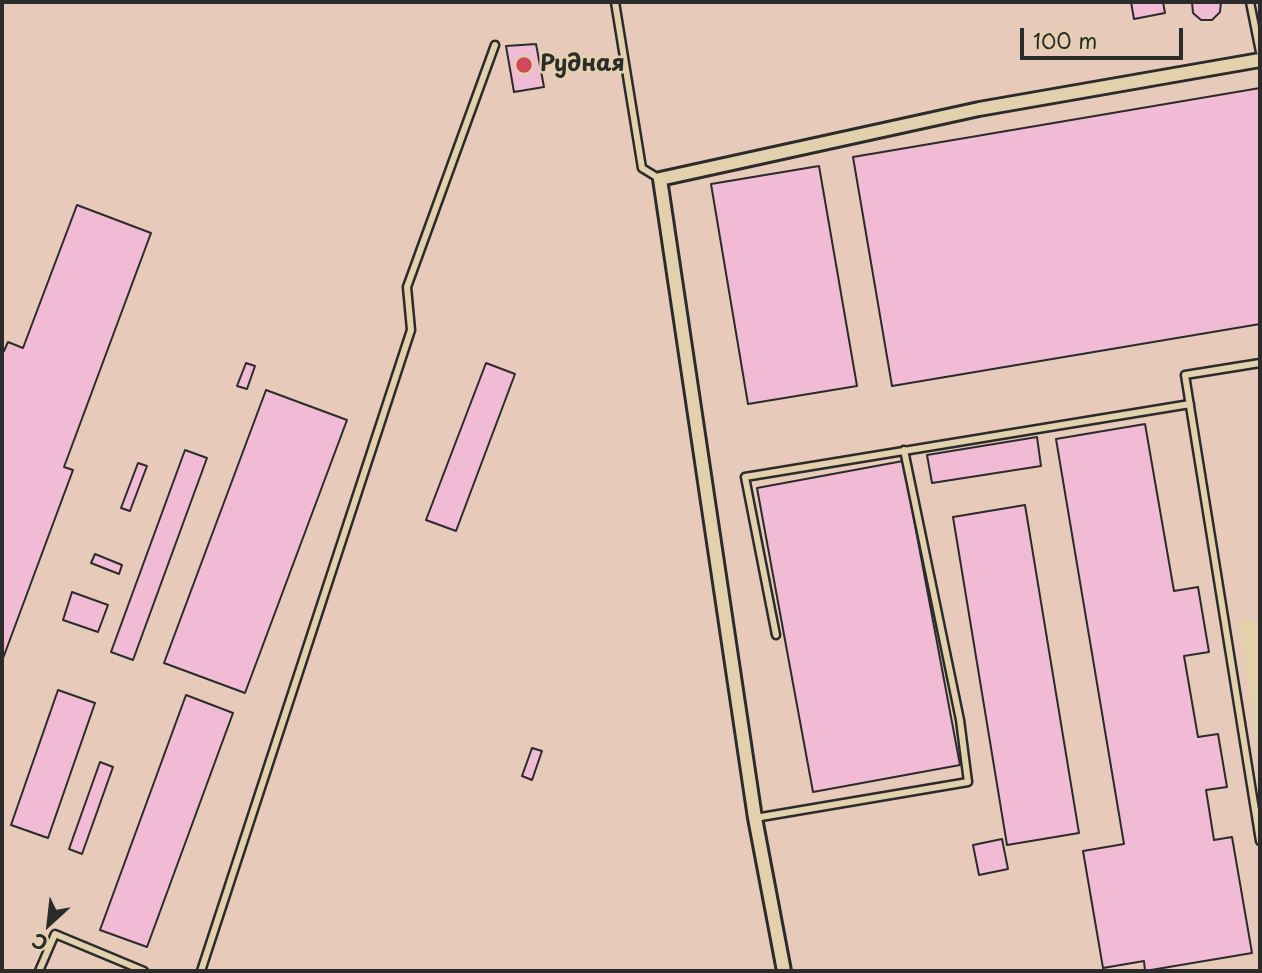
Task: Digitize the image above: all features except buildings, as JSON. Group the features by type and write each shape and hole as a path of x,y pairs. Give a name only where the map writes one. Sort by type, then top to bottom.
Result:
{"street":[{"path":"784,971 755,818 660,179 979,108 1260,60"}],"lane":[{"path":"615,2 642,168 660,179"},
{"path":"1250,2 1260,52"},
{"path":"201,971 411,330 407,286 495,45"},
{"path":"1260,363 1185,375 1260,841"},
{"path":"776,635 745,477 1190,404"},
{"path":"755,818 968,782 960,720 904,450"},
{"path":"39,971 55,934 144,971"}],"shaded area":[{"path":"2,2 1260,2 1260,618 1237,622 1260,762 1260,971 2,971"}],"place":[{"name":"Рудная","path":"524,65"}]}
